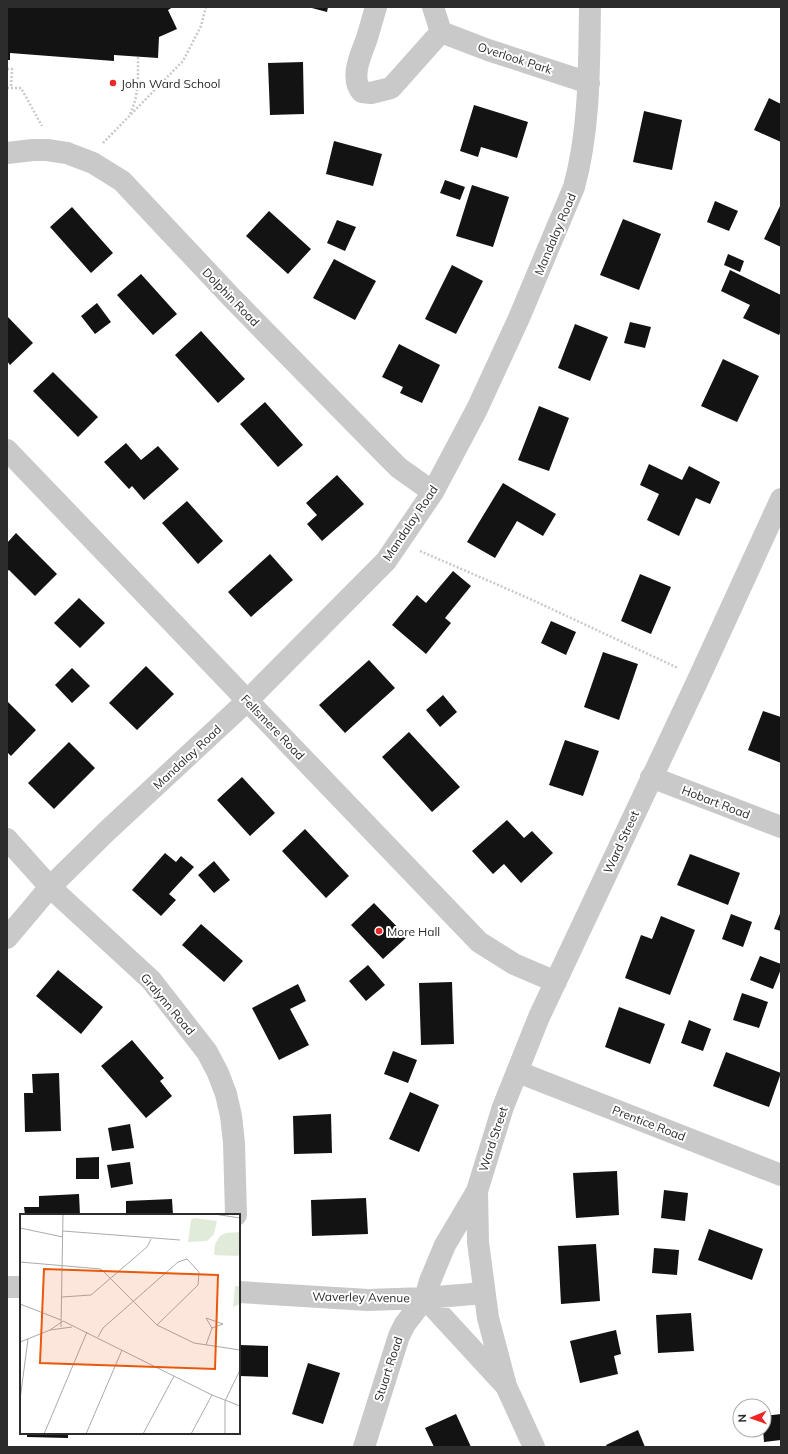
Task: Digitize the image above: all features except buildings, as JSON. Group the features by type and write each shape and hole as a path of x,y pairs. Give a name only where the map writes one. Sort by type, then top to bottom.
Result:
{"street":[{"path":"376,7 358,63 357,82 362,92 371,93 391,88 441,32 433,7"},
{"name":"Mandalay Road","path":"7,938 50,887 107,831 247,701 386,561 433,492 480,402 519,318 570,198 577,175 589,83 590,7"},
{"name":"Overlook Park","path":"441,32 488,50 589,83"},
{"name":"Dolphin Road","path":"7,153 42,150 67,154 93,163 122,181 232,298 399,468 433,492"},
{"name":"Fellsmere Road","path":"7,450 479,942 514,964 556,982"},
{"name":"Ward Street","path":"506,1386 425,1298 430,1281 446,1245 477,1191 504,1107 539,1017 698,682 781,499"},
{"name":"Hobart Road","path":"652,777 781,827"},
{"name":"Gralynn Road","path":"7,839 50,887 151,980 207,1052 218,1073 226,1094 231,1116 234,1143 236,1214"},
{"name":"Prentice Road","path":"518,1072 781,1175"},
{"name":"Ward Street","path":"477,1191 478,1242 484,1293 496,1351 506,1386 534,1447"},
{"path":"7,1286 20,1287"},
{"name":"Waverley Avenue","path":"240,1292 368,1300 425,1298 484,1293"},
{"name":"Stuart Road","path":"364,1447 399,1336 405,1324 425,1298"}],"path":[{"path":"93,163 104,142 183,61 201,26 206,7"},
{"path":"129,116 134,106 138,89 138,57"},
{"path":"7,69 12,69 9,88 21,88 42,126 42,150"},
{"path":"418,550 528,598 678,668"}],"place":[{"name":"John Ward School","path":"113,83"},
{"name":"More Hall","path":"379,931"}]}
